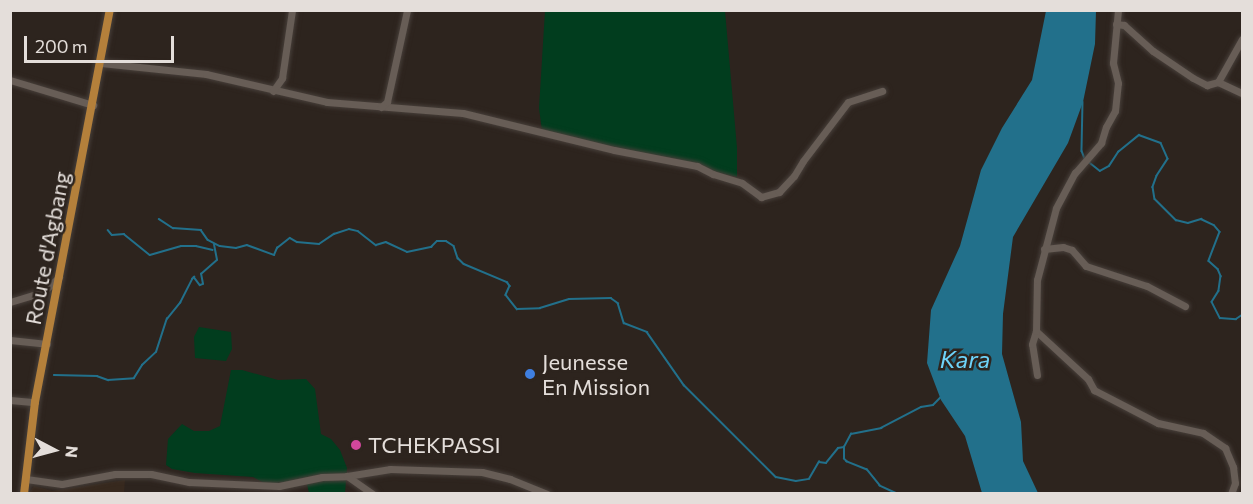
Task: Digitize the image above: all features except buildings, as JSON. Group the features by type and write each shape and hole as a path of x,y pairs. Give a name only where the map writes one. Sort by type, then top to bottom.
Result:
{"main road":[{"name":"Route d'Agbang","path":"24,494 35,402 110,10"}],"street":[{"path":"273,91 282,78 292,10"},
{"path":"381,107 387,102 407,10"},
{"path":"1037,375 1032,344 1036,331 1036,280 1056,208 1075,173 1101,143 1106,127 1115,111 1118,91 1113,63 1118,10"},
{"path":"1116,24 1124,26 1153,51 1193,78 1207,85 1218,82 1242,93"},
{"path":"1218,82 1242,39"},
{"path":"101,63 206,74 327,102 463,113 614,150 697,166 713,174 742,183 761,197 779,192 794,176 848,102 882,91"},
{"path":"10,80 93,105"},
{"path":"1044,249 1063,247 1072,250 1086,266 1147,286 1185,306"},
{"path":"10,302 43,292 59,277"},
{"path":"1036,331 1088,379 1094,390 1158,423 1203,433 1225,448 1233,467 1235,483 1232,494"},
{"path":"10,340 47,344"},
{"path":"10,400 35,402"},
{"path":"26,479 62,484 115,474 151,474 189,482 279,486 322,477 347,476 390,469 482,472 510,479 547,494"},
{"path":"347,476 373,494"}],"shaded area":[{"path":"125,480 124,493 29,493 34,486 52,491"}],"green space":[{"path":"545,11 725,11 737,148 737,177 542,131 539,108"},
{"path":"199,327 231,332 232,349 226,361 195,358 194,337"},
{"path":"231,370 242,370 278,380 306,379 315,389 321,434 331,439 340,450 347,468 345,493 309,493 306,480 266,484 253,477 195,473 172,469 166,465 168,439 182,424 194,431 209,431 220,426"}],"water":[{"name":"Kara","path":"1046,11 1096,11 1095,44 1083,102 1068,143 1013,237 1003,314 1002,354 1021,422 1023,461 1038,493 982,493 965,436 941,400 927,363 931,310 960,246 981,170 1002,128 1032,80"}],"waterway":[{"path":"1083,102 1082,151 1085,159"},
{"path":"1089,162 1100,171 1109,166 1118,152 1139,135 1161,143 1168,159 1153,187 1155,199 1176,220 1188,223 1201,219 1214,225 1220,232 1209,261 1218,269 1221,276 1219,291 1212,302 1220,318 1236,319 1242,315"},
{"path":"159,219 173,228 201,230 208,240 220,246 236,248 247,245 274,255 277,248 290,238 297,242 319,244 334,234 349,229 358,231 376,245 386,242 407,252 431,247 437,241 446,241 454,246 458,258 464,264 507,282 510,286 506,295 517,309 540,308 569,299 611,298 618,303 624,323 647,332 684,385 776,477 796,481 809,479 819,462 826,463 838,448 844,447"},
{"path":"108,230 112,235 124,234 150,255 181,246 196,246 213,250"},
{"path":"54,375 97,376 108,380 134,378 142,365 156,352 167,319 180,303 192,279 194,277 200,285 203,284 201,274 217,260 214,245"},
{"path":"897,494 880,486 867,470 847,462 844,459 844,447 851,434 881,428 921,407 933,405 941,397"}],"place":[{"name":"Jeunesse En Mission","path":"530,374"},
{"name":"TCHEKPASSI","path":"356,445"}]}
